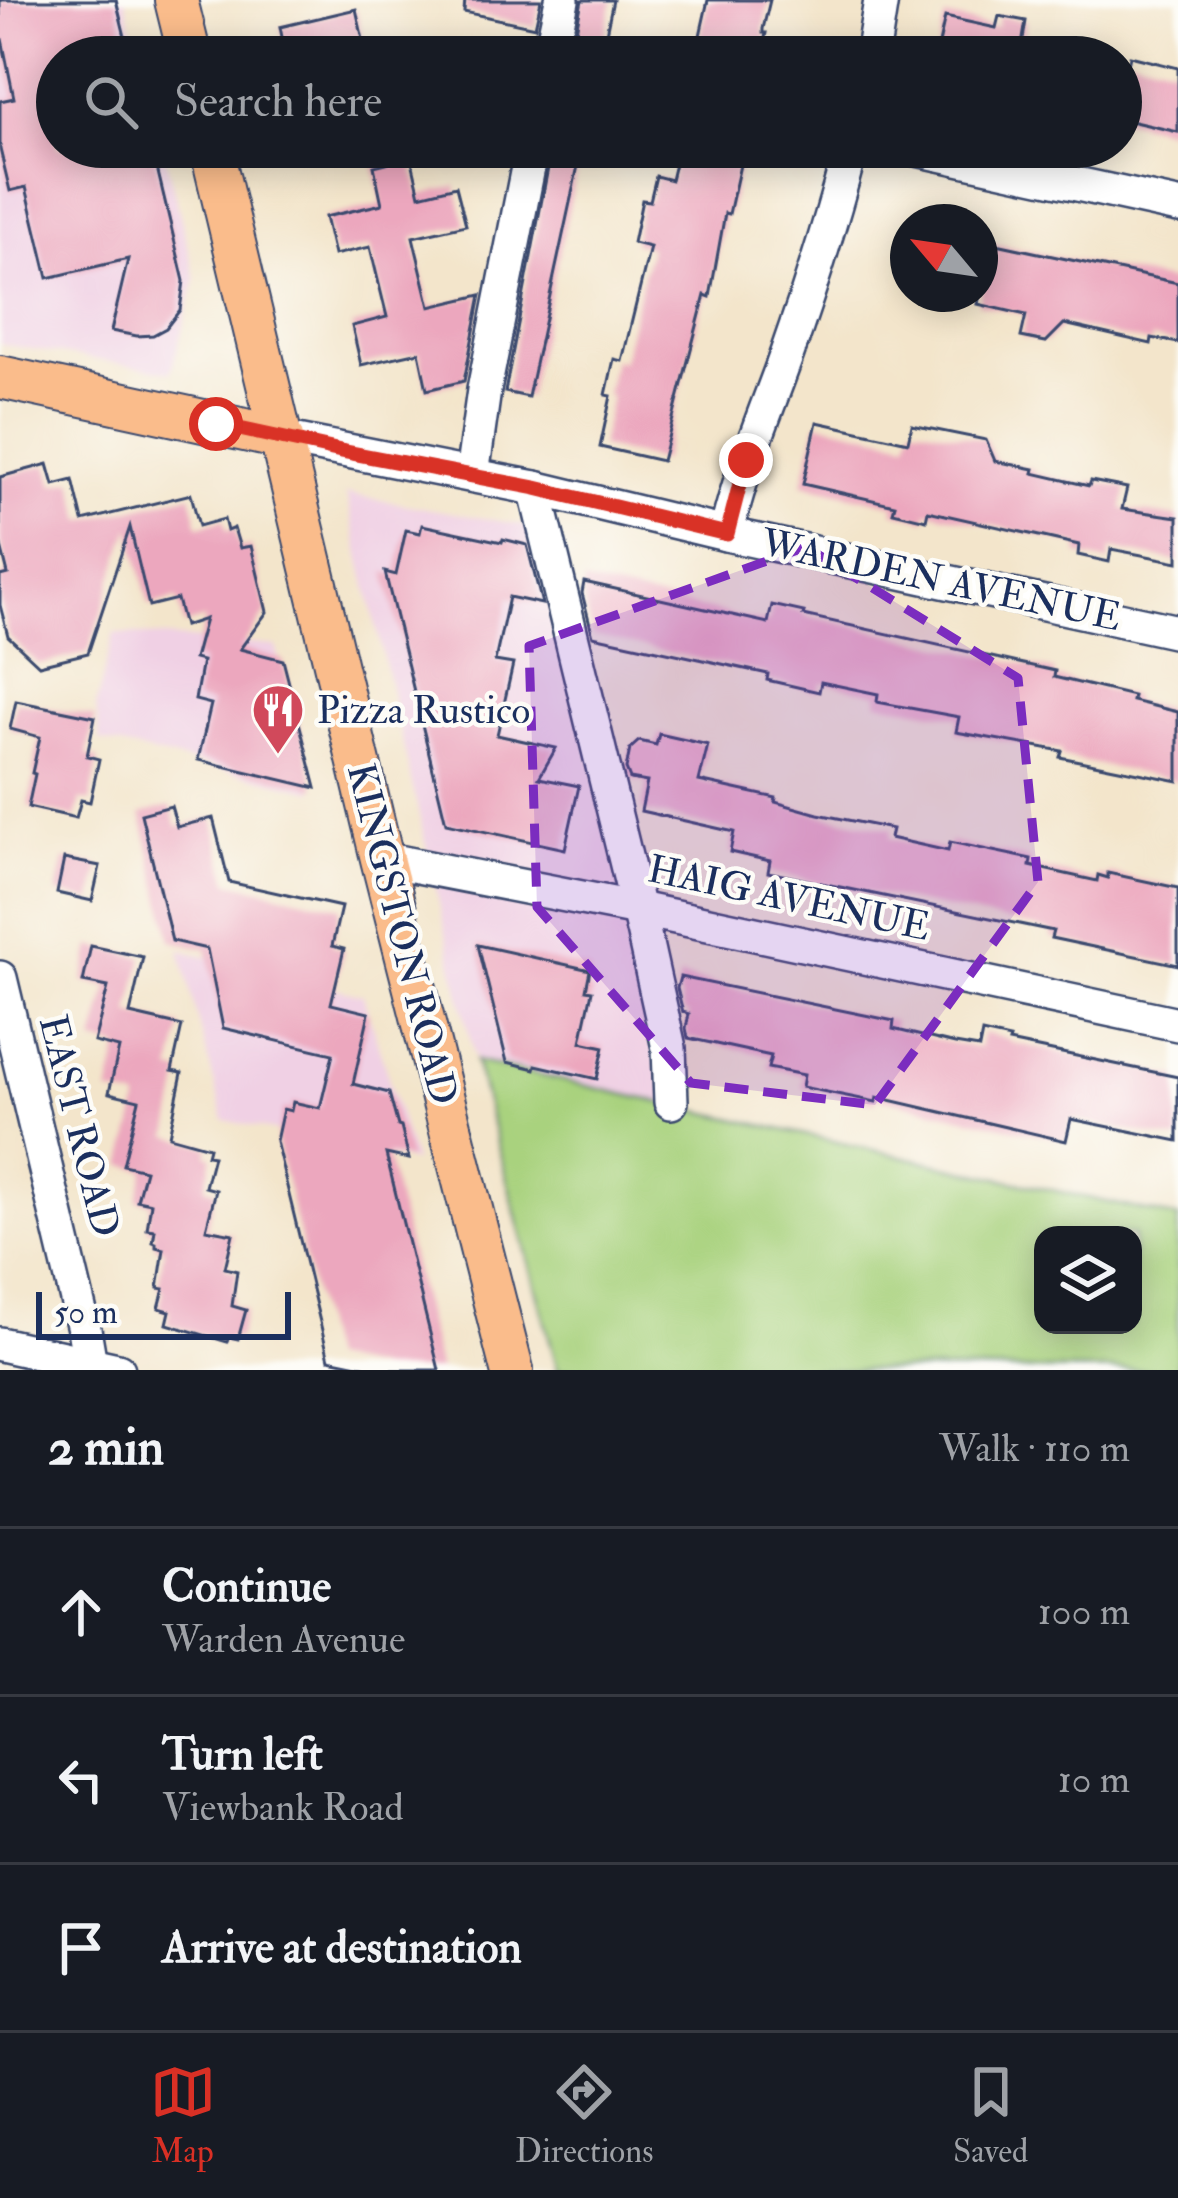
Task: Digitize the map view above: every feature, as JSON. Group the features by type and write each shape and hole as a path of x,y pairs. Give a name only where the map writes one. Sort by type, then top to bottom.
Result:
{"main road":[{"path":"176,0 185,36"},
{"name":"KINGSTON ROAD","path":"216,168 382,859 512,1370"},
{"name":"WARDEN AVENUE","path":"0,377 282,438"}],"street":[{"path":"554,36 562,0"},
{"path":"875,36 880,0"},
{"path":"472,475 528,168"},
{"path":"727,534 737,488 796,327 845,168"},
{"path":"1003,168 1178,206"},
{"name":"WARDEN AVENUE","path":"282,438 536,488 1178,632"},
{"path":"536,488 669,1048 671,1102"},
{"name":"HAIG AVENUE","path":"382,859 1178,1024"},
{"name":"EAST ROAD","path":"0,978 79,1307 104,1367"},
{"path":"0,1343 104,1367"}],"highlighted area":[{"path":"806,547 1018,678 1038,882 875,1105 691,1083 537,907 529,646"}],"shaded area":[{"path":"0,0 125,0 134,36 36,36 36,168 168,168 196,279 171,372 0,344"},
{"path":"346,494 533,527 676,1106 475,1061"},
{"path":"114,633 276,646 314,791 100,741 96,705"},
{"path":"180,950 363,995 414,1162 224,1120"}],"green space":[{"path":"475,1061 1178,1218 1178,1370 558,1370"}],"building":[{"path":"0,0 116,0 125,36 36,36 36,168 157,168 184,281 180,310 166,328 153,335 111,331 128,259 48,278 26,187 10,191 0,149 0,101 14,98 0,29"},
{"path":"465,0 541,0 535,27 464,12"},
{"path":"582,0 613,0 605,36 575,36"},
{"path":"708,0 770,0 765,36 700,36"},
{"path":"356,9 362,36 282,36 280,27"},
{"path":"999,16 1026,21 1024,36 941,36 945,17 996,28"},
{"path":"1142,59 1178,68 1178,132 1142,124"},
{"path":"374,168 414,168 420,195 456,186 466,225 413,237 430,307 481,295 464,381 427,390 419,352 361,365 352,326 387,317 370,247 334,255 325,217 382,204"},
{"path":"548,168 577,168 528,397 505,392"},
{"path":"674,168 739,168 729,214 725,213 710,297 705,295 662,461 600,447 614,359 622,361 650,247 633,243 642,200 650,201 656,176 671,180"},
{"path":"998,244 1178,283 1178,343 1152,338 1151,344 1064,324 1046,342 1021,337 1026,315 998,309"},
{"path":"817,422 908,442 912,425 986,440 995,461 1089,486 1091,481 1127,488 1122,509 1178,517 1178,562 1111,549 1109,562 1078,555 1079,545 928,511 926,520 893,512 895,505 803,484"},
{"path":"48,464 54,485 73,480 83,521 191,494 199,526 224,519 227,531 234,528 240,548 251,546 267,612 240,649 283,660 316,788 198,760 211,704 195,700 202,661 194,659 205,619 184,626 177,599 149,606 130,527 88,653 39,665 8,636 0,605 0,576 8,574 0,542 0,477"},
{"path":"422,525 527,545 542,604 509,597 495,661 513,664 497,735 556,748 539,778 579,786 565,849 446,823 385,572 396,575 406,530 420,533"},
{"path":"584,582 768,623 772,605 1055,671 1054,677 1133,696 1132,701 1178,712 1178,781 1060,757 1062,751 956,732 959,717 877,702 878,694 821,682 819,692 767,680 768,674 593,636 582,593"},
{"path":"16,701 95,717 87,756 99,759 90,802 81,800 76,818 28,807 40,737 10,729"},
{"path":"659,734 708,745 699,781 892,829 890,838 948,851 950,842 1031,859 1030,866 1097,881 1098,875 1108,878 1108,873 1178,888 1178,965 1051,938 1053,931 768,872 770,861 730,852 734,832 641,811 647,782 630,779 626,769 630,749 639,741 656,745"},
{"path":"171,806 177,827 213,818 229,882 341,907 332,946 344,949 331,1004 369,1013 353,1084 389,1093 401,1127 409,1159 386,1154 439,1370 382,1370 329,1359 276,1141 283,1109 291,1111 293,1102 320,1108 333,1054 223,1028 207,949 172,941 141,814"},
{"path":"64,859 100,866 92,901 57,893"},
{"path":"478,945 590,970 586,990 592,991 581,1042 604,1047 597,1079 507,1062"},
{"path":"91,946 143,957 130,1014 182,1026 172,1071 182,1073 169,1136 209,1147 207,1155 213,1156 205,1187 216,1190 206,1229 233,1234 225,1268 237,1271 232,1306 246,1310 238,1339 229,1337 227,1342 167,1324 170,1311 159,1308 164,1249 153,1242 155,1230 147,1229 151,1203 137,1200 145,1170 123,1165 139,1100 109,1093 119,1048 94,1042 108,987 83,982"},
{"path":"680,977 894,1021 893,1029 955,1044 979,1048 982,1033 1178,1077 1178,1141 1071,1119 1066,1141 877,1097 876,1102 802,1087 804,1075 768,1068 771,1056 688,1038 689,1014 683,1012 677,988"}],"place":[{"name":"Pizza Rustico","path":"278,756"}],"route":[{"path":"216,424 536,488 727,534 746,460"}]}
